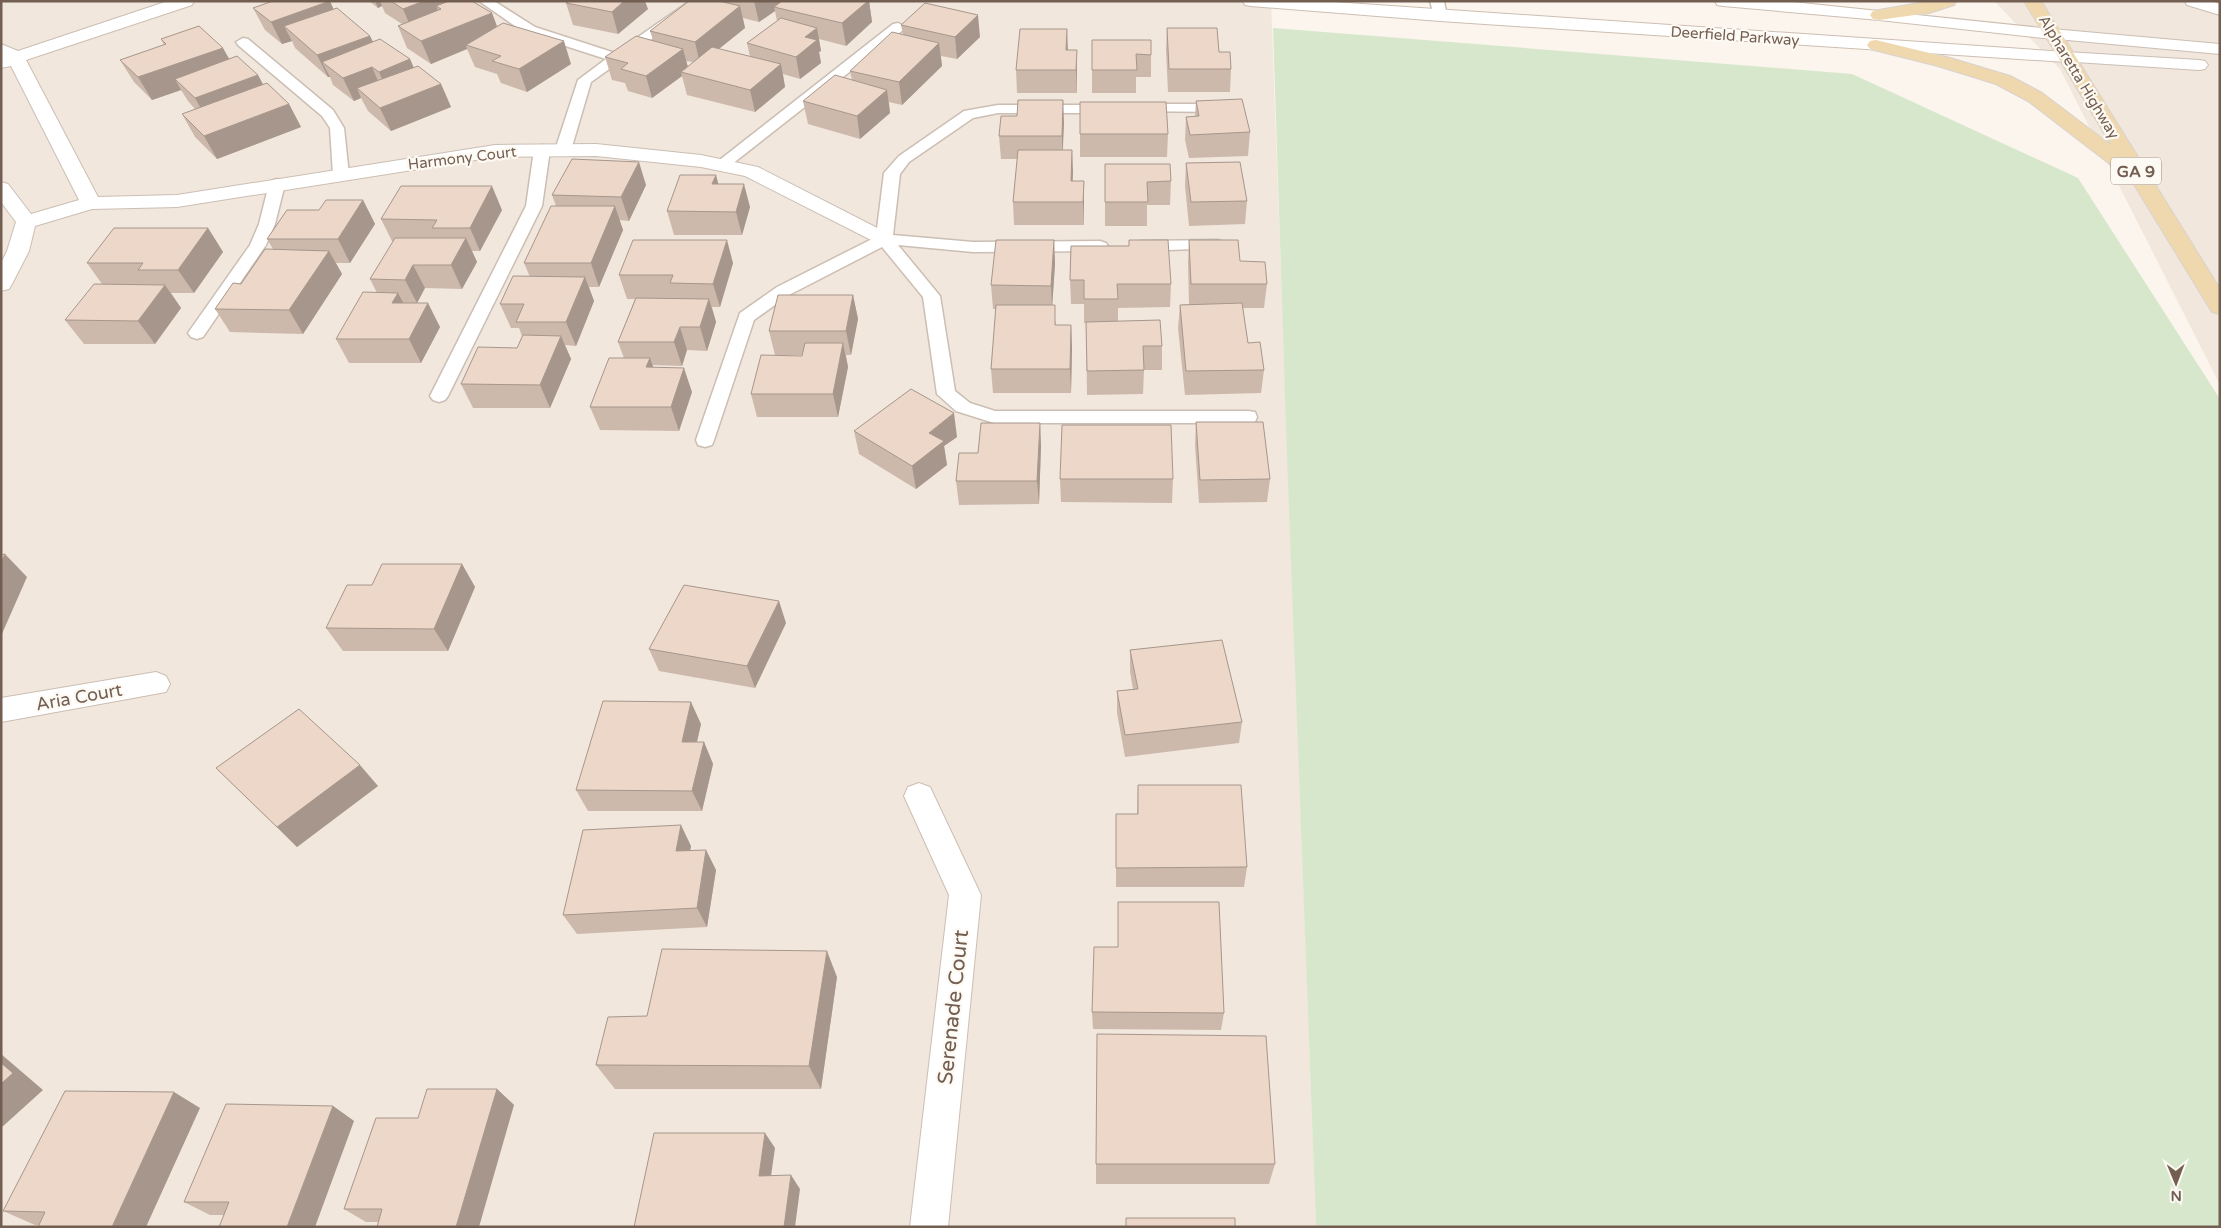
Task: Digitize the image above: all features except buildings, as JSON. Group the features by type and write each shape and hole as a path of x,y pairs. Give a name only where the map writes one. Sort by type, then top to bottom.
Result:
{"main road":[{"path":"1879,15 1929,8 1948,1"},
{"name":"Alpharetta Highway","path":"2032,1 2220,307"},
{"path":"1876,45 1944,62 2003,80 2035,97 2140,178"}],"street":[{"path":"91,203 6,57 186,1"},
{"name":"Deerfield Parkway","path":"1251,1 1438,9 1876,45 2220,67"},
{"name":"Deerfield Parkway","path":"1723,1 2220,49"},
{"path":"2193,1 2220,10"},
{"name":"Harmony Court","path":"26,222 91,203 177,200 495,150 563,150 649,154 751,171 884,239"},
{"path":"1,188 26,222 18,251 1,284"},
{"name":"Aria Court","path":"1,710 156,684"},
{"name":"Serenade Court","path":"920,796 965,895 929,1227"}],"lane":[{"path":"485,1 530,30 617,58"},
{"path":"563,150 585,80 699,1"},
{"path":"722,165 898,27"},
{"path":"243,42 328,113 337,128 341,175"},
{"path":"1216,108 998,109 969,114 904,158 892,173 884,239 932,296 946,394 963,407 994,417 1248,417"},
{"path":"439,396 534,206 542,150"},
{"path":"197,333 258,245 267,224 277,184"},
{"path":"705,440 746,317 783,291 884,239 973,247 1230,245"}],"shaded area":[{"path":"1,1 1271,1 1316,1227 1,1227"},
{"path":"1994,1 2220,1 2220,385 2060,69"}],"green space":[{"path":"1273,28 1852,74 2078,178 2220,399 2220,1227 1316,1227"}]}
